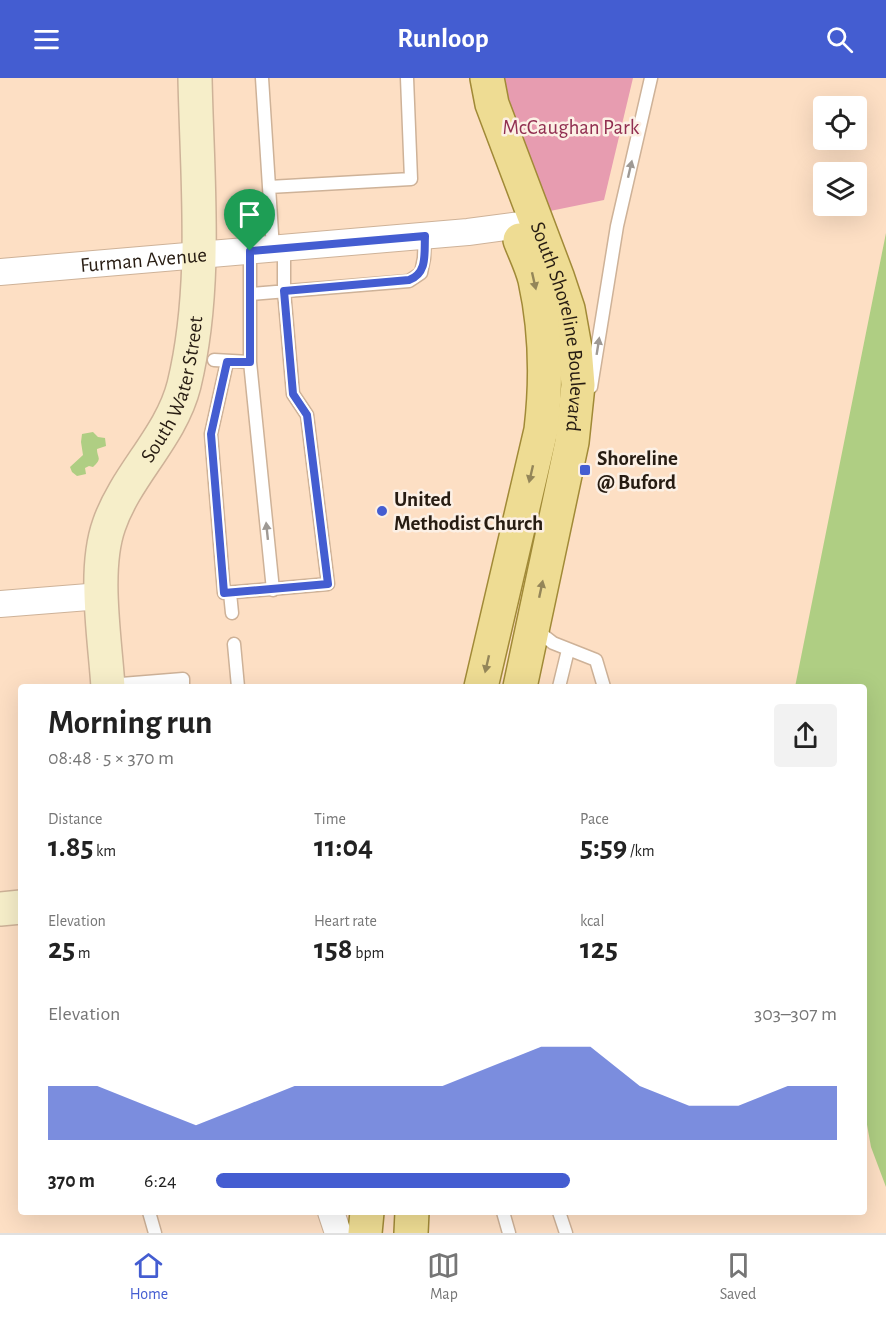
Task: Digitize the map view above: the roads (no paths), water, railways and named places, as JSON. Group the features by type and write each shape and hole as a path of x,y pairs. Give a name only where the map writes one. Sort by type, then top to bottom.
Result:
{"main road":[{"name":"South Shoreline Boulevard","path":"464,78 471,104 526,225 557,276 568,309 575,348 578,385 572,442 521,684"},
{"name":"South Shoreline Boulevard","path":"482,684 541,430 546,356 526,225 492,104 487,78"},
{"path":"365,1233 367,1215"},
{"path":"411,1233 412,1215"}],"street":[{"name":"South Water Street","path":"108,684 101,596 103,557 109,523 126,489 163,433 183,388 193,338 199,255 195,78"},
{"name":"Furman Avenue","path":"0,272 425,236 526,225"},
{"path":"0,604 101,596"},
{"path":"0,909 18,907"},
{"path":"332,1215 338,1233"}],"lane":[{"path":"227,362 211,434 224,593 328,584 307,415 293,394 284,291 269,249 269,187 262,78"},
{"path":"269,187 411,179 407,78"},
{"path":"572,442 588,403 617,226 651,78"},
{"path":"250,294 416,278 421,273 425,236"},
{"path":"269,249 250,294 250,362 273,590"},
{"path":"214,360 250,362"},
{"path":"230,593 232,613"},
{"path":"533,627 553,643 596,660 603,684"},
{"path":"234,644 238,684"},
{"path":"560,684 568,650"},
{"path":"129,684 183,679 183,684"},
{"path":"149,1215 155,1233"},
{"path":"504,1215 509,1233"},
{"path":"560,1215 566,1233"}],"place":[{"name":"Shoreline @ Buford","path":"585,470"},
{"name":"United Methodist Church","path":"382,511"}],"park label":[{"name":"McCaughan Park","path":"571,127"}]}
